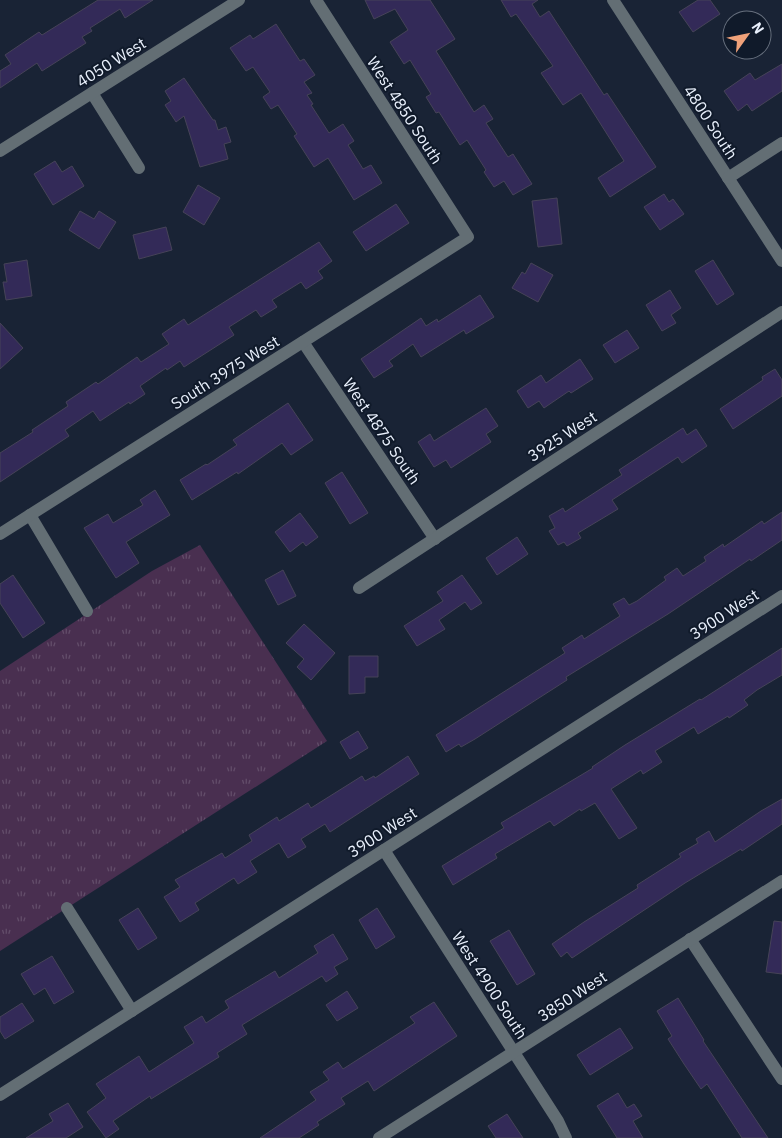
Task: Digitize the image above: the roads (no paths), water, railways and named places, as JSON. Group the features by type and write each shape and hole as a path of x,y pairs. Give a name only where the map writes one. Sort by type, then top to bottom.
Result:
{"street":[{"name":"4050 West","path":"0,151 239,0"},
{"name":"West 4850 South","path":"316,0 468,237"},
{"name":"4800 South","path":"614,0 782,261"},
{"path":"92,93 139,168"},
{"path":"728,178 782,143"},
{"name":"South 3975 West","path":"0,534 468,237"},
{"name":"3925 West","path":"359,588 782,312"},
{"name":"West 4875 South","path":"303,342 435,539"},
{"path":"30,516 87,611"},
{"name":"3900 West","path":"0,1095 782,596"},
{"name":"West 4900 South","path":"384,850 558,1121 566,1138"},
{"name":"3850 West","path":"379,1138 782,881"},
{"path":"68,908 132,1010"},
{"path":"690,940 782,1080"}]}
